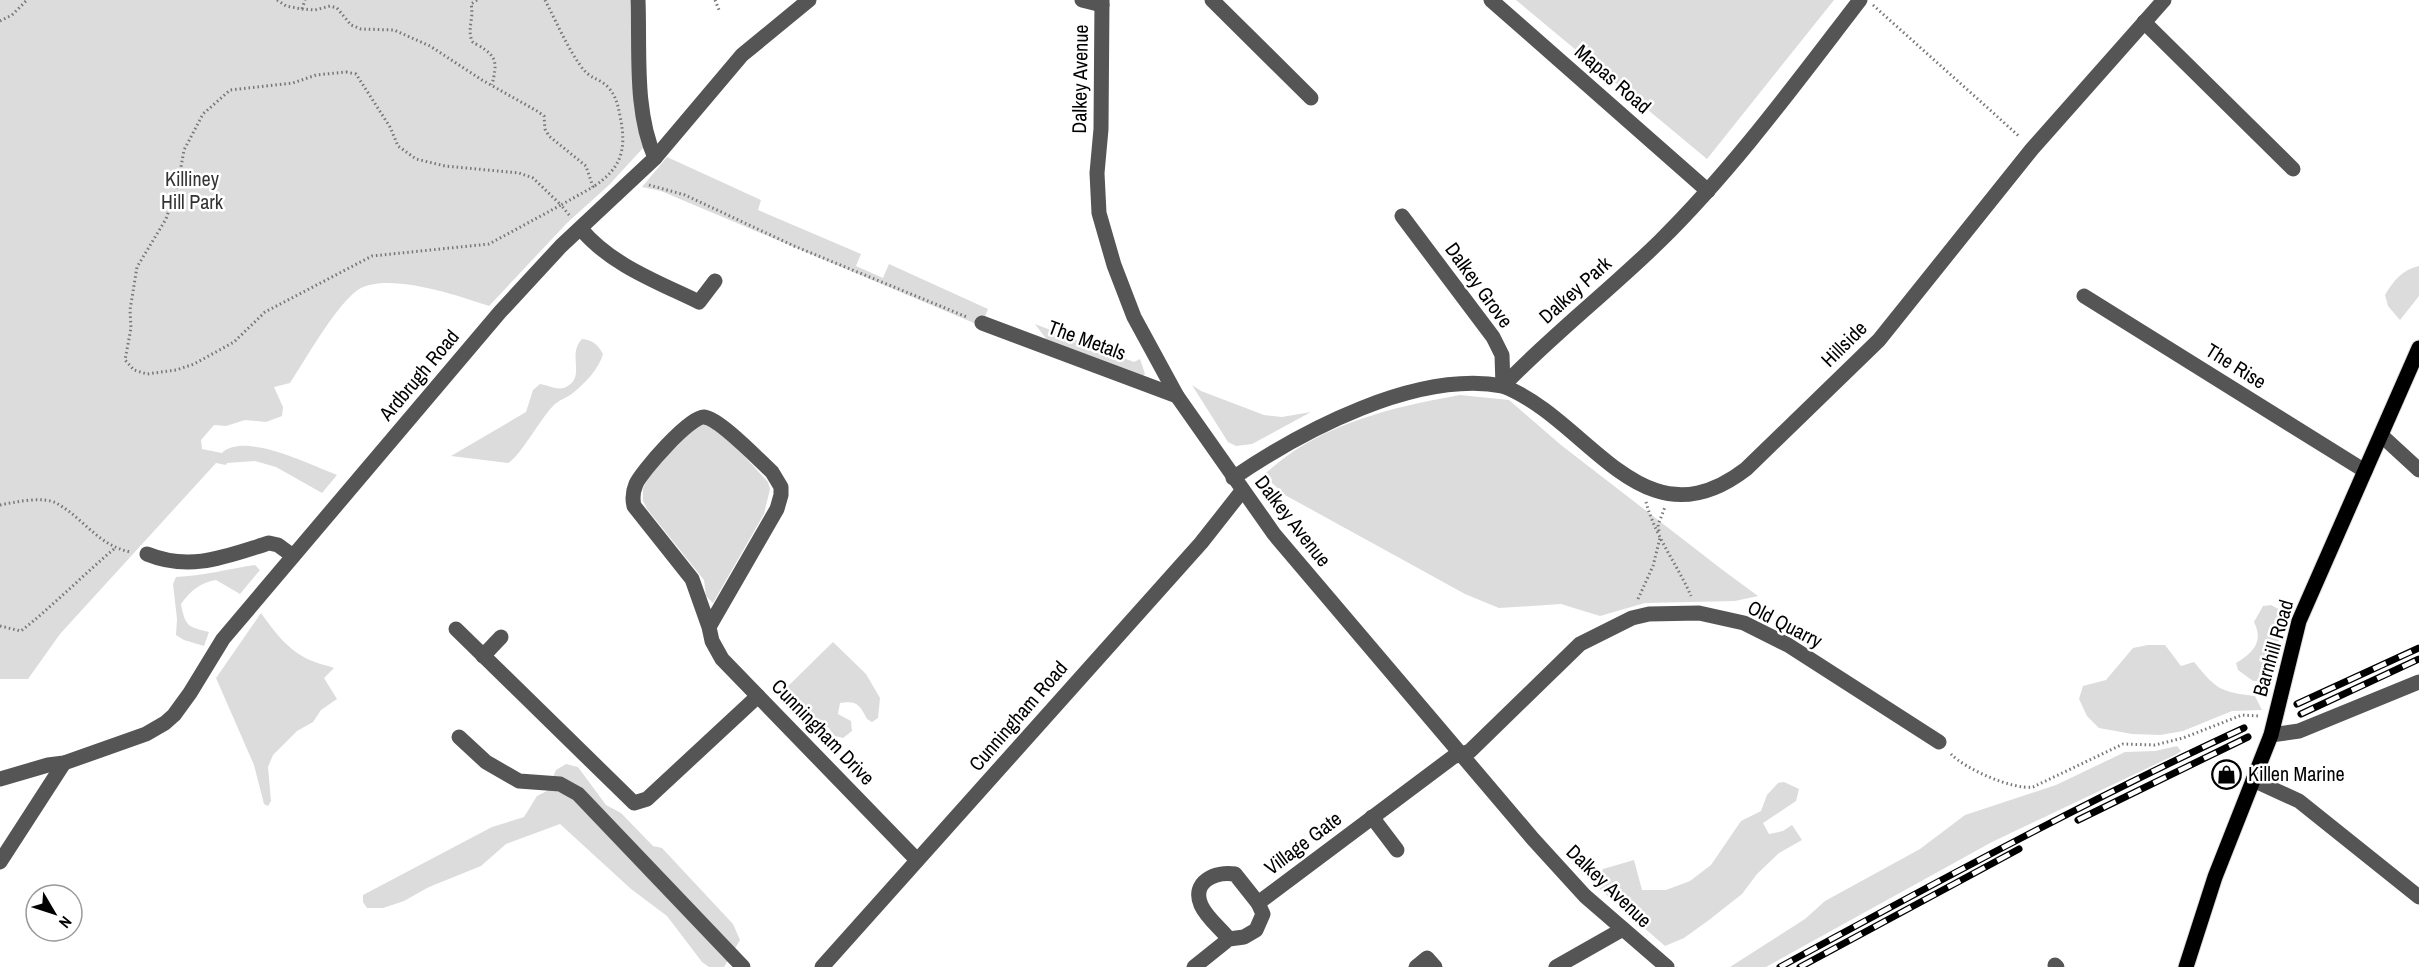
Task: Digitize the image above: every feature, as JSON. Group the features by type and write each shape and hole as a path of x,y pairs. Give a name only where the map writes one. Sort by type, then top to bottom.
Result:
{"main road":[{"name":"Barnhill Road","path":"2186,967 2215,877 2271,735 2299,621 2419,348"}],"street":[{"path":"638,0 642,106 648,142 655,158"},
{"name":"Ardbrugh Road","path":"0,779 48,765 64,763 146,734 171,719 223,639 500,312 561,246 655,158 742,55 810,0"},
{"path":"1082,0 1102,2"},
{"path":"1212,0 1311,98"},
{"name":"Mapas Road","path":"1491,0 1708,191"},
{"name":"Dalkey Park","path":"1503,386 1660,241 1708,191 1762,127 1860,0"},
{"name":"Hillside","path":"1503,386 1520,393 1544,408 1624,475 1641,486 1681,495 1706,491 1726,483 1746,469 1879,340 2032,149 2164,0"},
{"name":"Dalkey Avenue","path":"1102,2 1101,129 1097,173 1099,213 1114,265 1134,317 1177,396 1242,491 1281,542 1461,754 1574,885 1667,967"},
{"path":"2144,22 2293,169"},
{"name":"Dalkey Grove","path":"1402,216 1493,337 1502,355 1503,386"},
{"path":"581,229 595,245 616,261 699,302 716,281"},
{"name":"The Rise","path":"2084,296 2365,471"},
{"name":"The Metals","path":"982,323 1177,396"},
{"path":"1233,478 1281,446 1354,411 1429,389 1491,384 1503,386"},
{"name":"Cunningham Drive","path":"709,627 769,526 781,495 778,480 772,472 725,428 707,417 701,417 690,422 680,431 637,481 632,500 634,506 692,579 712,641 722,659 917,860"},
{"path":"2381,435 2419,470"},
{"name":"Cunningham Road","path":"822,967 1201,543 1242,491"},
{"path":"147,554 166,562 188,563 208,560 269,543 278,544 293,556"},
{"name":"Old Quarry","path":"1461,754 1470,751 1580,644 1632,618 1649,614 1699,613 1744,623 1788,645 1939,742"},
{"path":"456,629 634,803 641,803 647,799 758,696"},
{"path":"483,656 501,637"},
{"path":"2271,735 2299,731 2419,682"},
{"path":"459,737 486,762 519,781 560,784 578,794 744,967"},
{"name":"Village Gate","path":"1258,903 1453,757 1461,754"},
{"path":"0,862 64,763"},
{"path":"2253,780 2299,801 2419,897"},
{"name":"Village Gate","path":"1372,817 1397,850"},
{"name":"Village Gate","path":"1194,967 1229,939 1244,938 1256,930 1263,914 1258,903 1234,874 1221,872 1205,880 1198,893 1201,906 1229,939"},
{"path":"1556,967 1623,929"},
{"path":"1416,967 1427,958 1435,967"}],"path":[{"path":"0,21 12,15 27,0"},
{"path":"277,0 286,6 302,9 330,6 341,11 351,25 362,29 394,30 430,46 544,116 545,129 549,136 586,166 593,187"},
{"path":"302,9 305,0"},
{"path":"477,0 471,4 473,17 469,30 473,42 494,57 496,63 492,85"},
{"path":"545,0 578,63 588,76 607,86 616,98 624,133 618,162 608,177 593,187 561,205 489,244 372,256 265,312 234,342 194,364 147,374 134,369 125,360 131,328 130,310 137,267 166,219 178,184 184,150 203,114 230,90 294,83 316,75 346,72 356,74 390,127 398,146 416,159 445,166 519,173 533,178 561,205 581,229"},
{"path":"715,0 719,10"},
{"path":"1868,0 2032,149"},
{"path":"632,180 685,195 794,246 982,323"},
{"path":"1641,486 1660,538 1680,571 1699,613"},
{"path":"1632,618 1636,602 1653,566 1660,538 1658,525 1671,494"},
{"path":"0,505 24,500 55,502 114,549 21,631 0,626"},
{"path":"1939,742 1957,760 2022,789 2033,787 2123,744 2155,745 2183,738 2242,715 2267,716"}],"green space":[{"name":"Killiney Hill Park","path":"0,0 630,0 634,92 643,148 609,185 567,223 489,306 441,291 401,284 383,283 367,286 355,292 329,323 290,383 274,387 283,407 282,416 266,422 245,420 226,426 214,425 201,440 202,449 222,453 232,447 261,448 295,458 337,475 322,493 276,467 255,461 227,463 226,465 216,463 60,634 28,679 0,679"},
{"path":"1516,0 1834,0 1707,159"},
{"path":"667,157 761,200 758,210 861,254 856,266 883,278 889,264 988,309 981,326 661,191 642,187"},
{"path":"2419,266 2419,296 2400,320 2388,306 2385,295 2399,276"},
{"path":"1035,324 1134,362 1140,359 1145,374 1139,379 1047,340"},
{"path":"582,339 592,342 603,354 598,365 578,389 553,406 513,460 508,463 451,456 526,412 533,390 540,384 564,388 571,384 576,372 576,352"},
{"path":"1192,385 1201,391 1264,415 1282,417 1311,412 1252,444 1236,446 1228,442"},
{"path":"1460,395 1509,400 1561,445 1758,596 1735,601 1645,603 1600,616 1561,604 1499,608 1465,594 1285,495 1263,475 1297,449 1335,429 1397,408"},
{"path":"706,424 734,445 768,482 770,489 764,514 713,603 706,596 704,580 643,501 643,488 649,477 691,428"},
{"path":"255,565 260,570 240,594 216,580 196,588 181,604 184,617 192,627 209,632 204,646 176,635 177,619 173,584 176,577"},
{"path":"2271,605 2289,615 2275,650 2267,681 2253,681 2238,670 2236,663 2252,651 2258,635 2254,622 2263,606"},
{"path":"261,613 278,635 298,654 334,668 324,678 337,699 321,710 313,722 297,731 273,755 268,767 271,801 268,806 264,804 254,765 216,678"},
{"path":"833,642 866,674 880,698 878,718 872,722 854,703 840,703 838,714 851,721 852,731 843,738 835,736 828,727 805,726 777,697"},
{"path":"2165,645 2181,666 2194,662 2214,684 2226,691 2255,696 2262,710 2232,711 2183,731 2160,735 2132,734 2099,728 2087,716 2079,699 2083,686 2106,680 2133,648"},
{"path":"2177,746 2181,751 2177,754 1992,842 1766,967 1730,967 1805,919 1825,901 1920,849 1965,815 2056,785 2125,752 2155,751"},
{"path":"566,764 578,767 606,805 621,813 653,846 662,848 733,924 740,940 724,967 709,967 702,962 667,916 631,889 560,824 506,844 481,866 429,887 404,901 383,908 367,908 363,902 363,895 492,827 524,817 537,796 547,791 556,770"},
{"path":"1784,782 1799,789 1796,801 1763,823 1769,834 1783,831 1792,825 1802,840 1779,853 1757,874 1742,894 1684,938 1665,946 1595,885 1603,869 1634,860 1642,890 1666,890 1690,881 1711,865 1741,821 1761,811 1767,795 1778,783"}],"railway":[{"path":"2297,704 2419,648"},
{"path":"2301,714 2419,659"},
{"path":"1780,967 2068,814 2244,728"},
{"path":"2078,820 2248,737"},
{"path":"1800,967 2019,849"}],"place":[{"name":"Killen Marine","path":"2227,774"}]}
